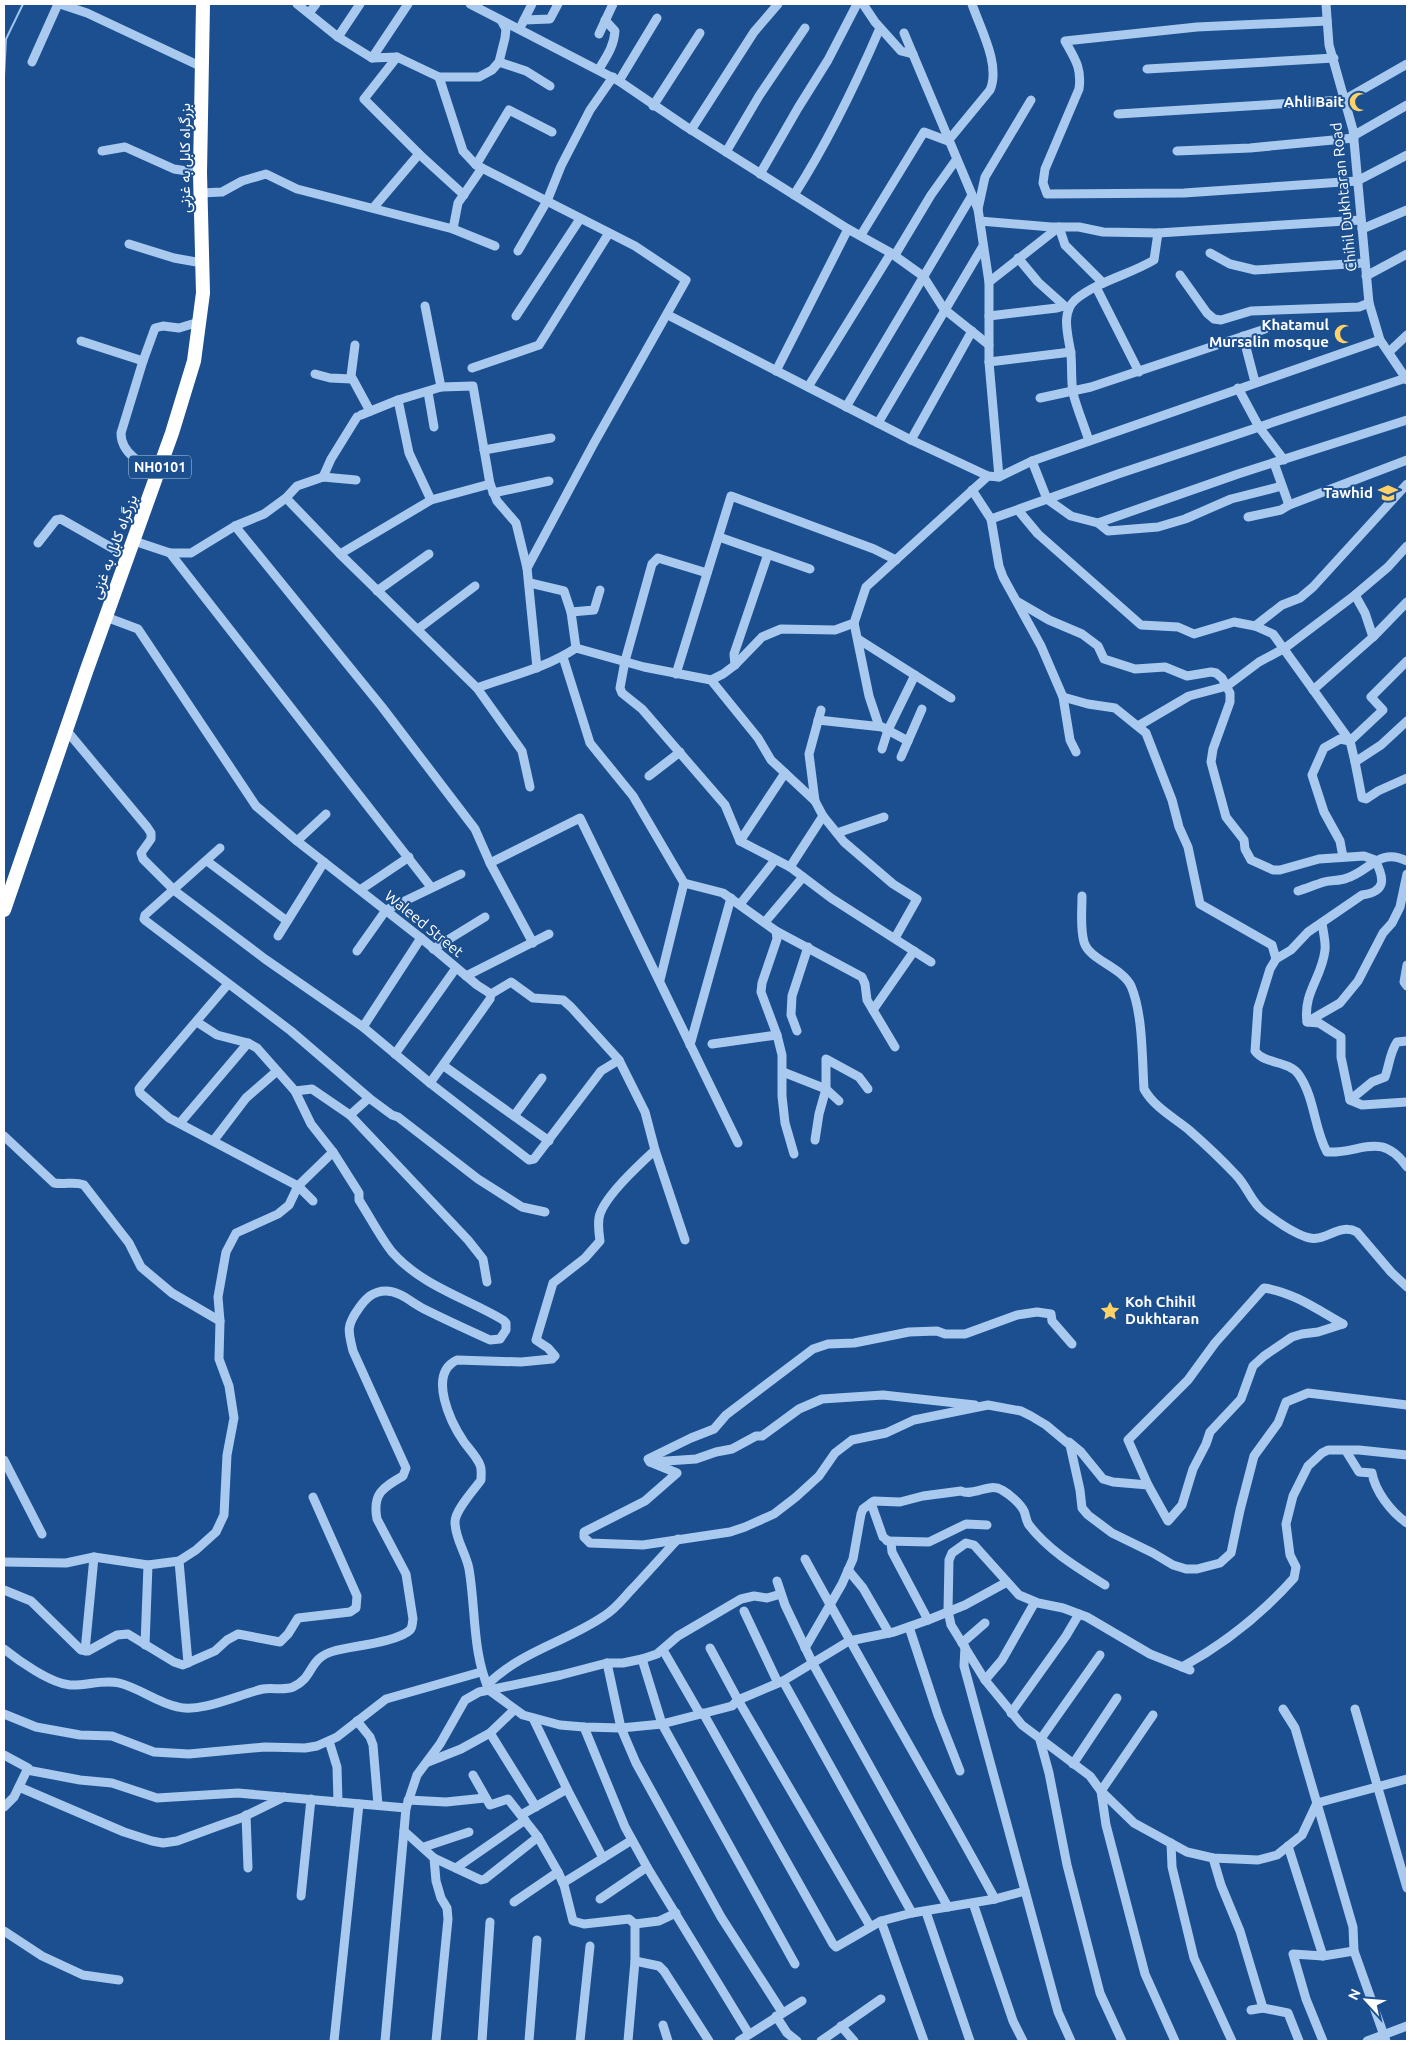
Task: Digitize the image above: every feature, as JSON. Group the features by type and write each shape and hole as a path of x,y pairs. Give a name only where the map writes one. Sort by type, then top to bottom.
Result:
{"highway":[{"name":"بزرگراه کابل به غزنی","path":"4,910 159,471 194,361 203,293 200,173 203,4"}],"street":[{"path":"32,62 59,4 89,8 202,68"},
{"path":"297,4 338,37 372,58 396,57 440,77 479,77 492,70 499,62 506,29 501,20"},
{"path":"309,13 316,4"},
{"path":"338,37 360,4"},
{"path":"372,58 408,4"},
{"path":"520,29 532,4"},
{"path":"524,20 550,18 558,4"},
{"path":"599,34 613,4"},
{"path":"691,130 754,32 778,4"},
{"path":"760,174 828,60 857,4"},
{"path":"863,4 900,51 913,54"},
{"path":"948,141 990,90 994,82 991,56 972,4"},
{"name":"Chihil Dukhtaran Road","path":"1326,4 1329,45 1354,137 1369,303 1380,340 1407,379"},
{"path":"474,5 616,79 653,106 760,174 848,229 893,254 922,276 944,309 989,345"},
{"path":"518,251 547,201 561,166 582,126 657,18"},
{"path":"599,69 615,41 615,31 605,20"},
{"path":"1327,21 1197,27 1065,41 1078,64 1081,76 1080,89 1045,169 1043,183 1047,194 1184,192 1357,181 1407,155"},
{"path":"726,152 759,96 805,28"},
{"path":"794,195 851,92 880,28"},
{"path":"653,106 700,33"},
{"path":"904,33 971,197 978,209 989,282 989,362 999,477"},
{"path":"396,57 364,99 419,154 464,195"},
{"path":"1147,69 1334,58"},
{"path":"499,62 526,71 550,86"},
{"path":"1118,114 1344,100 1407,64"},
{"path":"440,77 463,150 478,167 635,246 686,280 668,315 594,443 527,568"},
{"path":"978,209 985,177 1031,100"},
{"path":"1177,151 1250,148 1354,137 1407,105"},
{"path":"453,229 458,204 509,110 552,132"},
{"path":"861,236 924,132 948,141"},
{"path":"102,151 125,146 174,169 200,173"},
{"path":"374,207 419,154"},
{"path":"808,387 931,195 956,160"},
{"path":"200,193 222,192 242,181 266,174 297,189 374,207 453,229 495,246"},
{"path":"846,407 922,276 971,197"},
{"path":"980,221 1079,227 1103,232 1158,233 1361,224 1407,210"},
{"path":"516,316 580,220"},
{"path":"989,282 1058,227"},
{"path":"1058,227 1065,245 1099,285 1140,372"},
{"path":"776,371 848,229"},
{"path":"472,368 539,344 609,233"},
{"path":"989,316 1066,307 1099,285 1154,260 1158,233"},
{"path":"129,244 174,258 202,263"},
{"path":"878,423 983,246"},
{"path":"1210,253 1230,264 1255,270 1364,262"},
{"path":"1366,276 1407,254"},
{"path":"1018,258 1038,282 1066,307 1073,392 1089,441"},
{"path":"1180,275 1214,319 1221,320 1251,311 1359,307 1369,303"},
{"path":"425,306 441,387"},
{"path":"668,315 911,440 988,476 999,477 1032,460 1380,340"},
{"path":"159,471 140,463 129,453 121,437 143,361 155,328 163,326 179,328 199,322"},
{"path":"1040,398 1073,392 1140,372 1264,329"},
{"path":"911,440 972,331"},
{"path":"1389,352 1407,335"},
{"path":"1243,336 1255,382"},
{"path":"81,341 143,361"},
{"path":"355,345 351,375 370,412"},
{"path":"989,362 1071,352"},
{"path":"314,374 330,378 352,379"},
{"path":"991,519 1259,427 1407,379"},
{"path":"323,477 331,459 359,416 398,400 441,387 473,386 491,488 497,502 516,523 527,568 537,668"},
{"path":"1238,388 1259,427 1284,460"},
{"path":"428,392 434,427"},
{"path":"398,400 409,453 431,500"},
{"path":"1098,524 1274,462 1407,420"},
{"path":"484,450 551,438"},
{"path":"1032,460 1046,499 1071,516 1098,524 1108,531 1158,527 1192,516 1232,499 1282,486"},
{"path":"1248,517 1281,510 1289,504 1407,460"},
{"path":"1274,462 1289,504"},
{"path":"882,749 883,728 870,696 854,623 866,587 879,573 896,560 988,476"},
{"path":"134,541 170,553 191,553 235,526 264,514 286,498 297,486 323,477 356,480"},
{"path":"340,554 431,500 491,488 549,481"},
{"path":"1255,626 1282,605 1300,598 1313,587 1407,484"},
{"path":"972,490 991,519 999,566 1041,646 1063,697 1070,740 1076,752"},
{"path":"676,674 732,496 874,549 896,560"},
{"path":"286,498 377,591 477,688 522,751 530,787"},
{"path":"1018,510 1038,534 1141,625 1178,627 1194,634 1234,622 1255,626 1274,634 1350,741 1362,798 1366,799 1378,791 1407,778"},
{"path":"38,543 56,520 62,519 128,557"},
{"path":"235,526 382,707 475,829 490,862 533,943"},
{"path":"719,537 810,569"},
{"path":"1138,726 1189,696 1227,686 1259,662 1285,648 1355,595 1388,567 1407,546"},
{"path":"170,553 431,887"},
{"path":"377,591 429,554"},
{"path":"735,665 734,654 768,554"},
{"path":"707,573 658,558 652,564 625,661 620,688 622,694 642,709 725,805 740,841 790,867 931,962"},
{"path":"530,583 564,591 571,612 576,648"},
{"path":"418,630 475,586"},
{"path":"571,612 594,610 600,590"},
{"path":"1355,595 1366,613 1373,638"},
{"path":"1018,602 1049,620 1082,634 1098,646 1104,659 1135,669 1165,667 1187,676 1216,673 1227,686 1230,693 1229,710 1211,762 1226,817 1244,840 1245,849 1251,860 1273,870 1280,870 1319,859 1364,856 1375,860 1382,873 1382,887 1380,890 1372,894 1362,895 1308,932 1291,950 1276,959 1265,981 1258,1008 1255,1051 1259,1056 1291,1068 1299,1074 1318,1123 1320,1140 1327,1152 1339,1152 1376,1145 1389,1150 1407,1167"},
{"path":"1313,690 1373,638 1407,602"},
{"name":"Waleed Street","path":"106,617 138,629 256,806 297,842 386,910 466,976 492,994"},
{"path":"477,688 537,668 563,657 576,648 676,674 711,680 735,665 762,637 781,629 835,630 854,623"},
{"path":"858,638 951,698"},
{"path":"563,657 590,742 633,796 684,883 660,980"},
{"path":"1350,741 1383,710 1371,697 1407,661"},
{"path":"883,728 915,675"},
{"path":"711,680 758,738 771,760 814,801 823,816 844,842 893,884 917,899 895,938"},
{"path":"1063,697 1088,704 1115,708 1146,733 1160,766 1191,858 1200,904 1272,945 1276,959"},
{"path":"901,757 922,709"},
{"path":"814,801 809,754 821,710"},
{"path":"818,720 883,728 908,741"},
{"path":"1354,762 1381,745 1407,721"},
{"path":"67,731 148,827 151,839 141,854 174,891 363,1027 430,1083 529,1160 534,1159 549,1141 601,1071 619,1060"},
{"path":"1343,857 1340,841 1324,812 1312,776 1324,748 1340,739 1350,741"},
{"path":"649,776 680,752"},
{"path":"740,841 785,773"},
{"path":"297,842 326,814"},
{"path":"790,867 823,816"},
{"path":"837,833 884,817"},
{"path":"490,862 580,818 738,1142"},
{"path":"220,848 145,915 144,919 291,1031 369,1098 392,1115 398,1117 478,1179 522,1207 545,1212"},
{"path":"1298,891 1325,882 1348,878 1375,860 1393,856 1407,861"},
{"path":"360,890 408,857"},
{"path":"741,904 775,860"},
{"path":"207,861 287,921"},
{"path":"278,936 324,862"},
{"path":"357,951 386,910 461,874"},
{"path":"1306,1022 1340,1003 1358,981 1383,933 1392,922 1400,907 1407,874"},
{"path":"764,922 803,877"},
{"path":"684,883 724,892 776,931 862,977 867,1000 895,1047"},
{"path":"1082,896 1084,943 1091,952 1121,973 1130,984 1142,1044 1144,1089 1147,1095 1173,1120 1188,1129 1236,1175 1255,1203 1263,1211 1297,1234 1312,1239 1325,1236 1340,1229 1353,1230 1407,1287"},
{"path":"690,1045 731,898"},
{"path":"433,948 485,917"},
{"path":"1306,1022 1305,1008 1312,985 1321,968 1325,949 1322,923"},
{"path":"776,931 776,939 761,992 777,1035 782,1055 782,1096 786,1123 794,1154"},
{"path":"466,976 549,934"},
{"path":"363,1027 421,938"},
{"path":"797,1031 791,1015 792,996 808,947"},
{"path":"873,1010 914,951"},
{"path":"1407,965 1404,982 1407,986"},
{"path":"395,1054 456,968"},
{"path":"430,1083 444,1066 492,994 511,982 533,998 563,1000 571,1006 619,1060 645,1112 655,1150 685,1240"},
{"path":"228,984 139,1089 140,1094 169,1118 214,1140 298,1186 313,1201"},
{"path":"4,1649 38,1672 65,1684 117,1682 173,1706 187,1708 227,1701 264,1689 287,1689 293,1687 305,1678 321,1656 333,1651 387,1640 411,1629 413,1619 406,1574 377,1519 376,1512 376,1503 381,1492 388,1484 403,1476 406,1468 354,1351 349,1332 349,1323 366,1299 373,1293 384,1291 398,1293 423,1308 490,1340 500,1339 506,1326 505,1321 443,1291 407,1266 392,1251 359,1200 359,1193 333,1152 311,1124 295,1091 257,1048 248,1043 217,1035 197,1022"},
{"path":"1306,1022 1319,1023 1341,1037 1341,1057 1350,1100"},
{"path":"712,1044 777,1035"},
{"path":"1350,1100 1372,1082 1385,1077 1390,1065 1393,1048 1397,1042 1407,1041"},
{"path":"180,1123 248,1043"},
{"path":"815,1140 819,1114 826,1089 826,1058 859,1077 868,1089"},
{"path":"444,1066 549,1141"},
{"path":"214,1140 246,1098 277,1071"},
{"path":"783,1072 826,1089 840,1101"},
{"path":"514,1116 542,1078"},
{"path":"295,1091 312,1090 350,1115 468,1240 483,1259 487,1282"},
{"path":"350,1115 369,1098"},
{"path":"1350,1100 1362,1105 1407,1102"},
{"path":"4,1136 54,1183 62,1185 74,1182 84,1185 129,1243 142,1267 172,1292 220,1321"},
{"path":"655,1150 633,1171 608,1200 600,1214 600,1241 585,1258 553,1283 536,1340 548,1348 555,1356 552,1359 521,1362 457,1360 450,1363 444,1370 442,1377 446,1408 463,1441 480,1464 482,1473 481,1480 456,1514 454,1522 458,1540 469,1568 475,1638 481,1672 488,1687 514,1710 533,1718 560,1725 621,1728 662,1724 732,1706 738,1700 780,1682 813,1664 849,1641 889,1633 928,1620 965,1605 1007,1582"},
{"path":"4,1562 66,1563 94,1557 148,1564 179,1561 196,1550 216,1532 224,1515 227,1455 234,1418 229,1386 219,1359 220,1321 218,1297 226,1252 236,1233 278,1214 289,1205 298,1186 333,1152"},
{"path":"1264,1288 1277,1290 1295,1297 1343,1324 1318,1332 1292,1337 1253,1366 1241,1399 1210,1432 1193,1469 1182,1505 1168,1521 1148,1485 1128,1440 1188,1380 1215,1343 1264,1288"},
{"path":"650,1462 648,1458 658,1452 714,1429 726,1416 813,1348 828,1344 854,1343 909,1332 937,1331 944,1334 965,1334 1017,1314 1037,1312 1051,1314 1052,1321 1072,1344"},
{"path":"650,1462 696,1459 732,1449 756,1436 762,1436 800,1409 822,1398 883,1395 949,1403 988,1405 1021,1411 1046,1425 1070,1445 1074,1456 1082,1508 1088,1515 1112,1533 1154,1553 1173,1565 1186,1569 1197,1569 1220,1564 1231,1554 1254,1456 1278,1423 1286,1402 1308,1393 1407,1404"},
{"path":"650,1462 677,1473 645,1501 584,1532 584,1537 590,1543 643,1544 730,1532 774,1514 818,1476 835,1453 852,1440 886,1433 914,1420 988,1405"},
{"path":"1064,1440 1081,1452 1103,1479 1112,1482 1148,1485"},
{"path":"1317,1803 1302,1835 1277,1855 1258,1860 1213,1858 1187,1852 1134,1822 1101,1791 1090,1776 1040,1740 1011,1713 985,1680 951,1625 948,1611 949,1560 952,1553 966,1543 978,1549 1019,1594 1035,1602 1063,1608 1079,1614 1150,1654 1186,1668 1242,1629 1294,1578 1296,1567 1290,1555 1286,1524 1293,1496 1308,1466 1328,1450 1359,1450 1407,1455"},
{"path":"1346,1451 1359,1472 1372,1473 1379,1492 1398,1517 1407,1523"},
{"path":"4,1460 42,1534"},
{"path":"805,1648 848,1570 859,1535 861,1514 863,1509 871,1503 883,1501 900,1502 923,1496 961,1491 966,1493 999,1488 1019,1505 1028,1524 1050,1548 1105,1585"},
{"path":"4,1590 31,1601 80,1650 85,1651 118,1635 128,1634 174,1662 183,1665 214,1652 227,1640 238,1634 280,1642 288,1634 298,1618 350,1612 356,1608 357,1596 314,1497"},
{"path":"871,1503 883,1537 891,1544 892,1552 928,1620"},
{"path":"887,1541 929,1542 966,1524 987,1525"},
{"path":"384,2041 407,1804 417,1775 465,1700 488,1687 499,1672 528,1654 605,1616 622,1602 678,1539"},
{"path":"85,1651 94,1557"},
{"path":"805,1559 849,1641 926,1774 995,1899"},
{"path":"179,1561 188,1663"},
{"path":"145,1645 148,1564"},
{"path":"848,1570 863,1588 889,1633"},
{"path":"777,1581 781,1594 813,1664 948,1907"},
{"path":"488,1687 561,1675 607,1662 622,1663 642,1659 663,1650 678,1636 741,1599 754,1596 767,1598 781,1594"},
{"path":"985,1680 1002,1660 1035,1602"},
{"path":"744,1611 780,1682 912,1913"},
{"path":"1011,1713 1066,1636 1079,1614"},
{"path":"985,1622 964,1645 964,1666 1058,2012 1071,2041"},
{"path":"909,1627 938,1715 960,1771"},
{"path":"710,1648 738,1700 870,1926"},
{"path":"663,1650 702,1713 836,1947 881,1921 912,1913 995,1899 1025,1891"},
{"path":"1040,1740 1100,1655"},
{"path":"642,1659 662,1724 795,1964"},
{"path":"607,1662 621,1728 636,1762 721,1917 779,2014 787,2033 798,2041"},
{"path":"4,1714 36,1727 80,1735 112,1736 141,1748 161,1752 189,1754 265,1747 305,1748 337,1737 386,1699 481,1672"},
{"path":"1073,1764 1117,1698"},
{"path":"1283,1709 1295,1728 1353,1927 1354,1950 1385,2038"},
{"path":"1355,1709 1407,1888"},
{"path":"427,1762 461,1749 490,1733 514,1710"},
{"path":"1153,1715 1101,1791 1106,1825 1145,1974 1175,2041"},
{"path":"533,1718 603,1858"},
{"path":"357,1721 373,1745 378,1805"},
{"path":"584,1727 625,1827 647,1867 749,2034"},
{"path":"490,1733 536,1807"},
{"path":"329,1740 337,1767 338,1802"},
{"path":"1040,1740 1049,1773 1067,1865 1100,1993 1122,2041"},
{"path":"4,1755 28,1770 80,1780 112,1783 157,1798 238,1793 378,1805 485,1798"},
{"path":"4,1807 14,1797 28,1770"},
{"path":"473,1775 491,1806 508,1799 538,1837 558,1872 573,1921 584,1924 629,1919 635,1924 659,1921 676,1913"},
{"path":"1317,1803 1407,1779"},
{"path":"19,1787 101,1822 152,1841 163,1842 177,1841 246,1816 284,1797"},
{"path":"456,1868 536,1807 567,1789"},
{"path":"301,1896 311,1799"},
{"path":"334,2041 359,1804"},
{"path":"246,1816 248,1868"},
{"path":"404,1832 424,1847 434,1858 481,1880 486,1879 538,1837"},
{"path":"424,1847 469,1832"},
{"path":"562,1883 632,1840"},
{"path":"1171,1843 1172,1867 1194,1958 1232,2041"},
{"path":"1288,1846 1323,1956"},
{"path":"434,1858 436,1881 448,1919 436,2041"},
{"path":"1213,1858 1221,1885 1240,1931 1263,2008"},
{"path":"600,1899 647,1867"},
{"path":"514,1902 558,1872"},
{"path":"973,1903 1013,2021 1023,2041"},
{"path":"926,1912 970,2041"},
{"path":"881,1921 924,2041"},
{"path":"482,2041 490,1922"},
{"path":"628,2041 635,1961 635,1924"},
{"path":"4,1931 42,1956 83,1975 119,1980"},
{"path":"529,2041 537,1940"},
{"path":"580,2041 590,1946"},
{"path":"1323,2041 1306,1999 1293,1954 1323,1956 1354,1950"},
{"path":"635,1961 659,1966 664,1970 709,2041"},
{"path":"821,2041 880,1999"},
{"path":"739,2041 802,2001"},
{"path":"1251,2010 1263,2008 1288,2013 1299,2041"},
{"path":"662,2025 668,2041"},
{"path":"841,2026 854,2041"},
{"path":"1367,2041 1385,2038 1407,2026"}],"waterway":[{"path":"4,77 6,39 23,4"}],"place":[{"name":"Ahli Bait","path":"1359,102"},
{"name":"Khatamul Mursalin mosque","path":"1344,334"},
{"name":"Tawhid","path":"1388,493"},
{"name":"Koh Chihil Dukhtaran","path":"1110,1311"}]}
